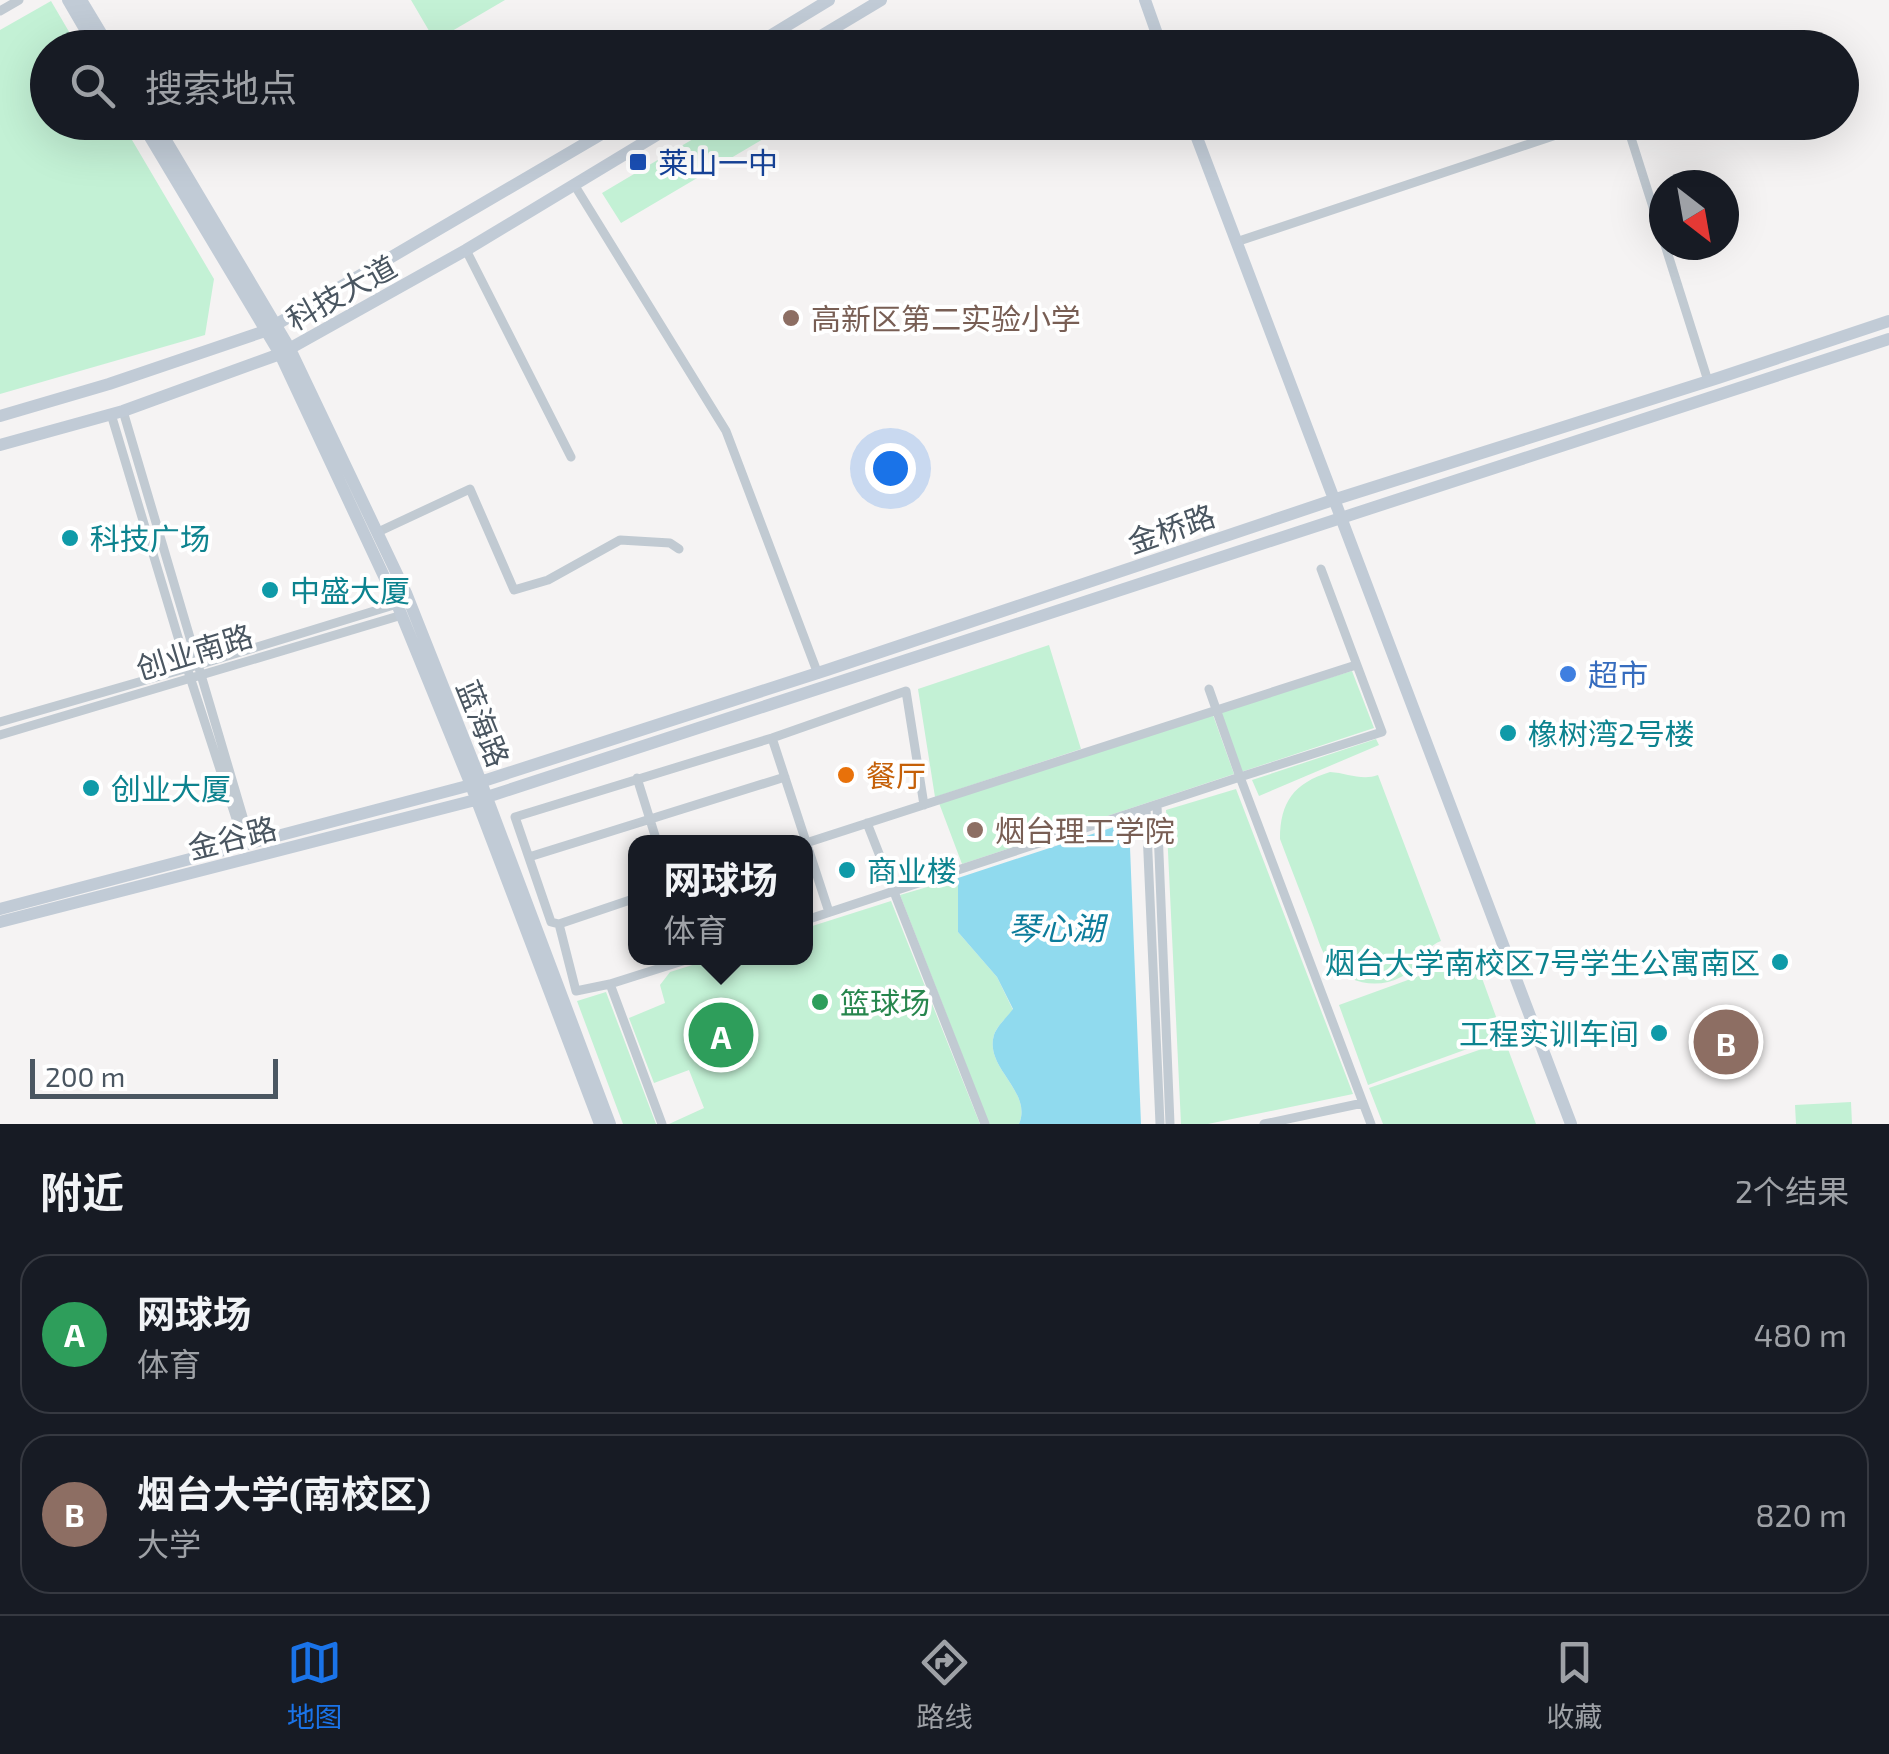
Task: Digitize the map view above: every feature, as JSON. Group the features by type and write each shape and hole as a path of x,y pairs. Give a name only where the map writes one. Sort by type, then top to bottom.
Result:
{"street":[{"path":"0,11 19,0"},
{"path":"68,0 86,30"},
{"path":"82,0 100,30"},
{"path":"780,30 829,0"},
{"path":"830,30 881,0"},
{"path":"1144,0 1155,30"},
{"path":"152,140 285,351"},
{"path":"165,140 271,328"},
{"name":"科技大道","path":"0,416 271,328 591,140"},
{"name":"科技大道","path":"0,445 117,412 285,351 466,250 649,140"},
{"path":"1198,140 1571,1124"},
{"path":"1236,242 1542,140"},
{"path":"1632,140 1649,196"},
{"path":"575,186 726,431 820,680"},
{"path":"466,250 571,457"},
{"path":"1669,260 1708,381"},
{"name":"金桥路","path":"481,798 1333,500 1889,321"},
{"name":"金桥路","path":"476,784 1340,518 1889,339"},
{"name":"蓝海路","path":"285,351 406,593 600,1124"},
{"name":"蓝海路","path":"285,351 476,784"},
{"path":"117,412 248,845"},
{"path":"378,532 470,488 514,590 548,580 620,540 670,543 679,549"},
{"path":"813,918 1382,732 1321,570"},
{"name":"创业南路","path":"0,734 399,610"},
{"path":"813,841 1356,665"},
{"name":"创业南路","path":"0,722 194,671"},
{"path":"1209,689 1371,1124"},
{"path":"628,901 558,924 551,922 515,818 772,738 906,691 924,805"},
{"path":"772,738 803,835"},
{"path":"529,857 784,777"},
{"path":"637,778 655,835"},
{"name":"金谷路","path":"0,909 476,784"},
{"name":"蓝海路","path":"481,798 610,1124"},
{"name":"金谷路","path":"0,922 481,798"},
{"path":"1151,807 1160,1124"},
{"path":"1151,807 1170,1124"},
{"path":"868,823 985,1124"},
{"path":"813,863 830,912"},
{"path":"558,924 576,992 670,965"},
{"path":"610,984 662,1124"},
{"path":"1264,1124 1363,1103"}],"green space":[{"path":"411,0 505,0 454,30 429,30"},
{"path":"51,1 68,30 30,30 30,140 132,140 214,279 205,335 0,394 0,30"},
{"path":"691,140 761,140 621,223 602,193"},
{"path":"1049,645 1081,749 935,797 918,689"},
{"path":"1352,671 1374,728 1241,772 1220,711"},
{"path":"1213,715 1234,774 962,864 939,803"},
{"path":"1376,739 1379,745 1259,796 1252,780"},
{"path":"1330,772 1360,777 1378,775 1441,941 1407,973 1392,981 1372,984 1354,980 1330,963 1280,839 1286,804 1298,788"},
{"path":"1236,789 1353,1094 1208,1124 1181,1124 1166,810"},
{"path":"958,878 958,932 997,977 1013,1010 995,1032 993,1047 1020,1101 1019,1124 989,1124 900,895"},
{"path":"891,901 980,1124 669,1124 704,1108 689,1070 654,1083 629,1018 665,1003 660,985 670,972 692,965 813,965 813,926"},
{"path":"1474,956 1503,1036 1368,1085 1339,1005"},
{"path":"606,992 656,1124 623,1124 577,1001"},
{"path":"1505,1041 1536,1124 1383,1124 1369,1088"},
{"path":"1851,1102 1852,1124 1796,1124 1795,1105"}],"water":[{"name":"琴心湖","path":"1129,822 1141,1124 1019,1124 1020,1101 993,1047 995,1032 1013,1009 997,977 958,932 958,878"}],"place":[{"name":"莱山一中","path":"638,162"},
{"name":"高新区第二实验小学","path":"791,318"},
{"name":"科技广场","path":"70,538"},
{"name":"中盛大厦","path":"270,590"},
{"name":"超市","path":"1568,674"},
{"name":"橡树湾2号楼","path":"1508,733"},
{"name":"餐厅","path":"846,775"},
{"name":"创业大厦","path":"91,788"},
{"name":"烟台理工学院","path":"975,830"},
{"name":"商业楼","path":"847,870"},
{"name":"烟台大学南校区7号学生公寓南区","path":"1780,962"},
{"name":"篮球场","path":"820,1002"},
{"name":"工程实训车间","path":"1659,1033"},
{"name":"网球场","path":"721,1035"},
{"name":"烟台大学(南校区)","path":"1726,1042"}]}
